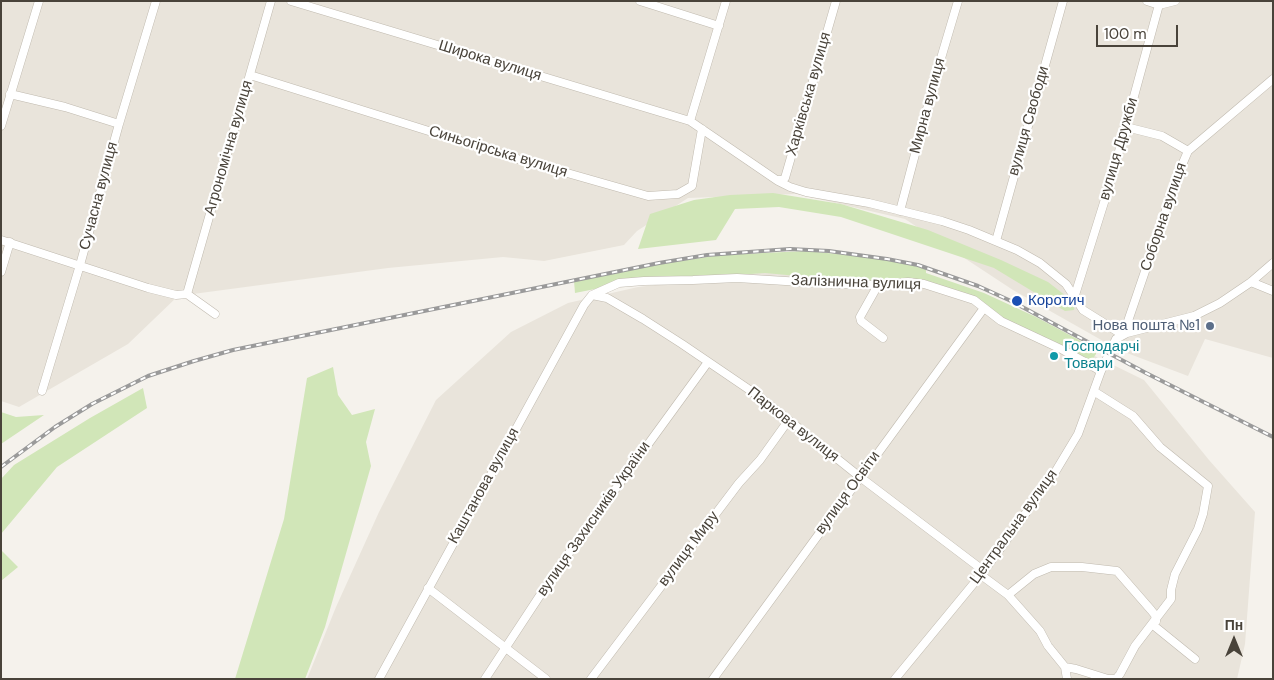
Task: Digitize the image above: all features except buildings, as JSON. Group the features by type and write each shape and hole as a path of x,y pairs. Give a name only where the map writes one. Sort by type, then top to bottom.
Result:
{"street":[{"path":"1,126 39,1"},
{"name":"Сучасна вулиця","path":"42,391 156,1"},
{"name":"Агрономічна вулиця","path":"187,294 271,1"},
{"name":"Широка вулиця","path":"291,1 690,121 775,179 790,187 806,192 869,203 942,221 996,241 1040,263 1066,284 1075,295 1083,310 1125,334"},
{"path":"640,1 719,26"},
{"path":"690,121 726,1"},
{"name":"Харківська вулиця","path":"775,179 782,180 785,178 836,1"},
{"name":"Мирна вулиця","path":"900,211 936,75 958,1"},
{"name":"вулиця Свободи","path":"996,241 1063,1"},
{"path":"1146,1 1159,3 1175,1"},
{"name":"вулиця Дружби","path":"1075,295 1126,127 1159,3"},
{"name":"Синьогірська вулиця","path":"250,74 518,159 648,196 678,194 692,186 702,129"},
{"name":"Соборна вулиця","path":"1125,334 1179,172 1188,151 1273,79"},
{"path":"10,94 65,107 119,124"},
{"path":"1126,127 1162,136 1188,151"},
{"path":"1,240 148,288 176,295 187,294 215,314"},
{"path":"1,272 10,242"},
{"path":"1125,334 1194,316 1220,303 1251,282 1273,263"},
{"name":"Залізнична вулиця","path":"592,295 619,283 644,281 736,278 834,284 878,285 908,282 924,284 968,298 1001,321 1063,350 1101,371"},
{"path":"1251,282 1273,291"},
{"path":"878,285 860,317 861,321 884,338"},
{"name":"Паркова вулиця","path":"592,295 607,298 682,344 760,398 982,573 1008,595 1040,631 1048,646 1065,667 1067,679"},
{"name":"Каштанова вулиця","path":"379,679 584,305 592,295"},
{"name":"вулиця Освіти","path":"713,679 984,308"},
{"name":"Центральна вулиця","path":"896,679 982,573 1054,474 1078,434 1095,392 1101,371 1116,339 1125,334"},
{"name":"вулиця Захисників України","path":"485,679 558,568 708,362"},
{"path":"1065,667 1116,679 1135,646 1171,600 1174,574 1198,529 1208,486 1160,447 1133,416 1095,392"},
{"name":"вулиця Миру","path":"591,679 788,421"},
{"path":"1008,595 1034,574 1051,567 1082,567 1116,571 1155,615 1154,623"},
{"path":"428,588 546,679"},
{"path":"1154,623 1195,659"}],"shaded area":[{"path":"1,1 1273,1 1273,358 1205,339 1188,376 1119,350 1013,290 905,219 796,194 688,198 637,231 624,245 544,261 503,257 388,268 178,296 128,344 19,407 1,401"},
{"path":"766,272 903,277 1021,320 1144,380 1209,460 1255,512 1245,644 1237,679 307,679 336,607 379,512 436,400 511,332 568,303 638,287"}],"green space":[{"path":"773,193 841,204 928,230 1048,282 1075,303 1074,310 1065,311 994,268 841,217 779,207 735,209 716,240 638,249 650,214 694,200 730,195"},
{"path":"806,251 858,256 903,263 926,269 926,273 984,293 1036,317 1096,349 1096,354 1092,360 1087,359 1004,320 981,305 925,284 892,279 863,282 765,273 625,283 575,293 574,281 660,264 721,255"},
{"path":"333,367 338,395 352,415 375,409 366,442 371,466 325,627 305,679 235,679 284,519 307,378"},
{"path":"143,388 147,408 57,467 1,534 1,479 14,465"},
{"path":"1,412 16,417 44,415 1,444"},
{"path":"1,550 18,567 1,581"}],"railway":[{"path":"1,467 55,427 92,404 148,376 233,350 659,263 707,255 790,249 829,251 918,265 978,286 1011,301 1146,373 1273,437"}],"place":[{"name":"Коротич","path":"1017,301"},
{"name":"Нова пошта №1","path":"1210,326"},
{"name":"Господарчі Товари","path":"1054,356"}]}
